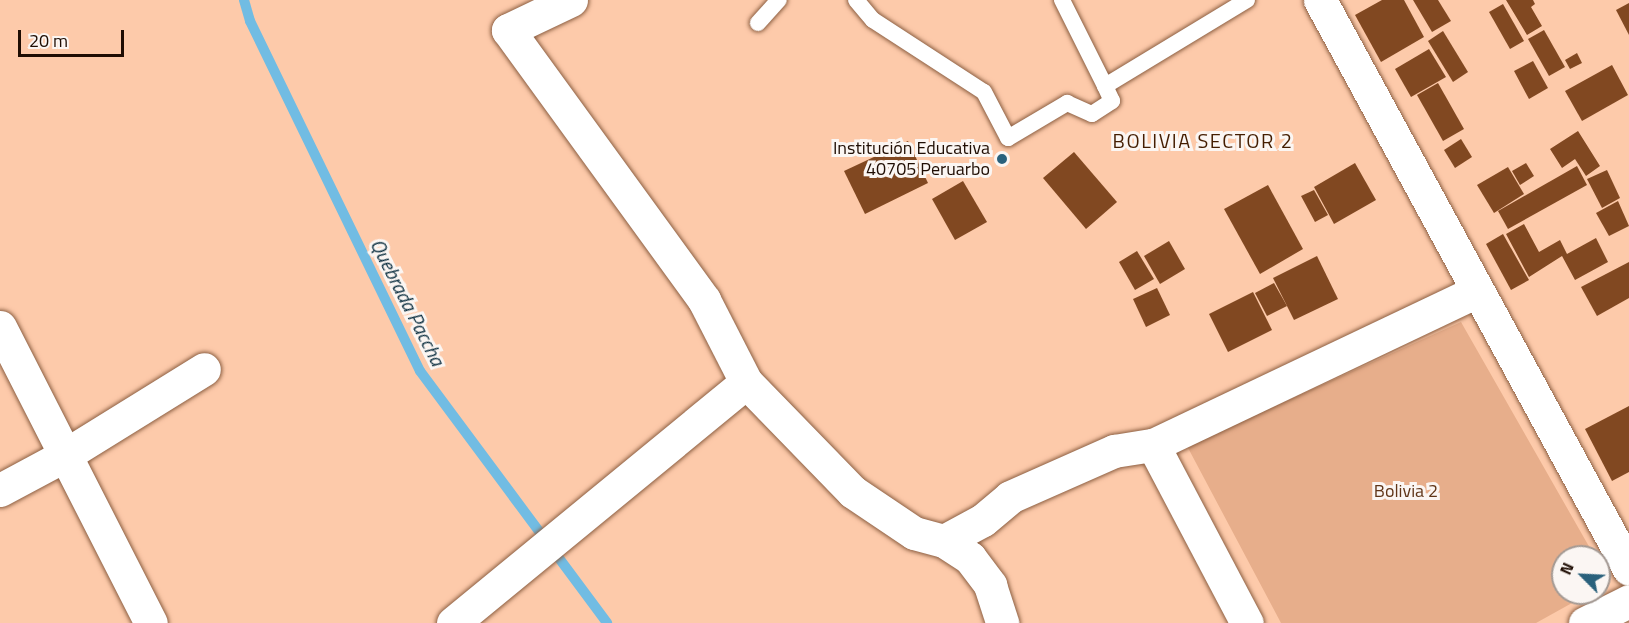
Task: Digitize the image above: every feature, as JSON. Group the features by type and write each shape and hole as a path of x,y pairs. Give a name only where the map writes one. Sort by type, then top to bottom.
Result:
{"street":[{"path":"571,0 508,30 704,300 746,382 853,492 914,533 944,541 970,558 990,585 1002,623"},
{"path":"1320,0 1629,569"},
{"path":"944,541 983,520 1010,497 1114,451 1153,445 1477,291"},
{"path":"0,327 68,454 151,623"},
{"path":"0,490 68,454 204,369"},
{"path":"453,623 746,382"},
{"path":"1153,445 1247,623"},
{"path":"1585,623 1629,601"}],"lane":[{"path":"758,23 779,0"},
{"path":"856,0 873,20 984,92 1008,138 1067,103 1092,114 1112,101 1062,0"},
{"path":"1105,86 1247,0"}],"green space":[{"name":"Bolivia 2","path":"1461,322 1588,545 1551,545 1551,605 1568,605 1536,623 1281,623 1187,446"}],"building":[{"path":"1382,0 1404,0 1424,37 1381,62 1355,15"},
{"path":"1413,0 1438,0 1451,21 1432,32"},
{"path":"1506,0 1533,0 1535,4 1531,7 1542,26 1527,35"},
{"path":"1629,3 1629,35 1616,10"},
{"path":"1503,4 1524,41 1510,49 1489,12"},
{"path":"1544,30 1565,67 1549,76 1528,39"},
{"path":"1443,31 1468,72 1453,82 1428,41"},
{"path":"1429,49 1446,77 1411,97 1395,69"},
{"path":"1577,53 1582,63 1570,69 1565,60"},
{"path":"1533,61 1548,88 1529,99 1514,71"},
{"path":"1612,65 1628,95 1582,121 1565,91"},
{"path":"1438,83 1464,129 1443,141 1417,95"},
{"path":"1578,131 1600,166 1586,176 1575,159 1562,168 1550,149"},
{"path":"1461,139 1472,157 1455,168 1444,150"},
{"path":"908,141 928,183 865,214 844,171"},
{"path":"1074,152 1117,202 1086,229 1043,178"},
{"path":"1355,163 1376,200 1334,224 1314,187"},
{"path":"1526,163 1534,176 1520,185 1512,171"},
{"path":"1577,166 1587,185 1508,229 1498,211"},
{"path":"1508,167 1524,194 1494,213 1477,185"},
{"path":"1607,170 1620,198 1602,208 1587,179"},
{"path":"963,181 987,222 955,240 932,199"},
{"path":"1268,185 1303,249 1260,274 1224,209"},
{"path":"1314,190 1328,215 1315,222 1301,196"},
{"path":"1618,201 1629,226 1609,236 1596,213"},
{"path":"1524,224 1539,252 1560,240 1567,254 1596,238 1608,262 1575,280 1562,256 1529,277 1506,234"},
{"path":"1503,234 1529,280 1511,290 1486,244"},
{"path":"1169,241 1185,269 1160,284 1144,256"},
{"path":"1137,251 1154,279 1135,290 1119,262"},
{"path":"1317,256 1338,299 1294,320 1273,278"},
{"path":"1629,262 1629,298 1597,316 1581,287"},
{"path":"1274,283 1287,306 1267,316 1255,293"},
{"path":"1157,288 1170,315 1146,327 1133,299"},
{"path":"1253,292 1272,330 1228,352 1209,314"},
{"path":"1629,406 1629,472 1612,481 1585,429"}],"waterway":[{"name":"Quebrada Paccha","path":"244,0 250,21 420,371 607,623"}],"place":[{"name":"Institución Educativa 40705 Peruarbo","path":"1002,159"}],"district":[{"name":"BOLIVIA SECTOR 2","path":"1203,140"}]}
